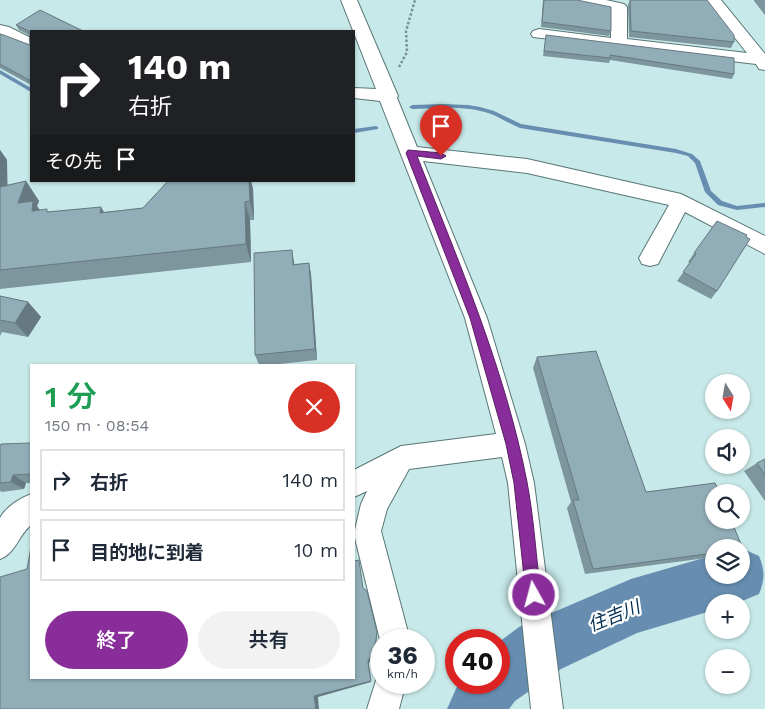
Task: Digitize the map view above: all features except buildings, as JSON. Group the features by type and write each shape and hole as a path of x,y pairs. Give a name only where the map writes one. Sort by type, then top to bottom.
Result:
{"street":[{"path":"349,0 389,96 476,318 512,444 521,483 547,709"},
{"path":"581,0 619,7 619,43"},
{"path":"713,0 763,62"},
{"path":"0,30 30,44"},
{"path":"539,34 763,62"},
{"path":"355,93 389,96"},
{"path":"411,153 526,166 681,201 765,246"},
{"path":"650,258 681,201"},
{"path":"355,483 400,458 512,444"},
{"path":"393,629 367,531 375,504 400,458"},
{"path":"0,545 13,522 30,509"},
{"path":"383,709 387,694"}],"path":[{"path":"389,96 407,52 406,31 415,0"}],"waterway":[{"path":"0,72 30,89"},
{"path":"412,107 468,107 492,113 520,126 676,151 690,155 698,162 708,192 720,203 737,208 765,205"},
{"path":"355,131 376,128"},
{"name":"住吉川","path":"510,670 540,648 631,607 709,584"},
{"name":"住吉川","path":"478,709 485,694"}],"route":[{"path":"441,156 411,153 476,318 512,444 521,483 534,595"}]}
